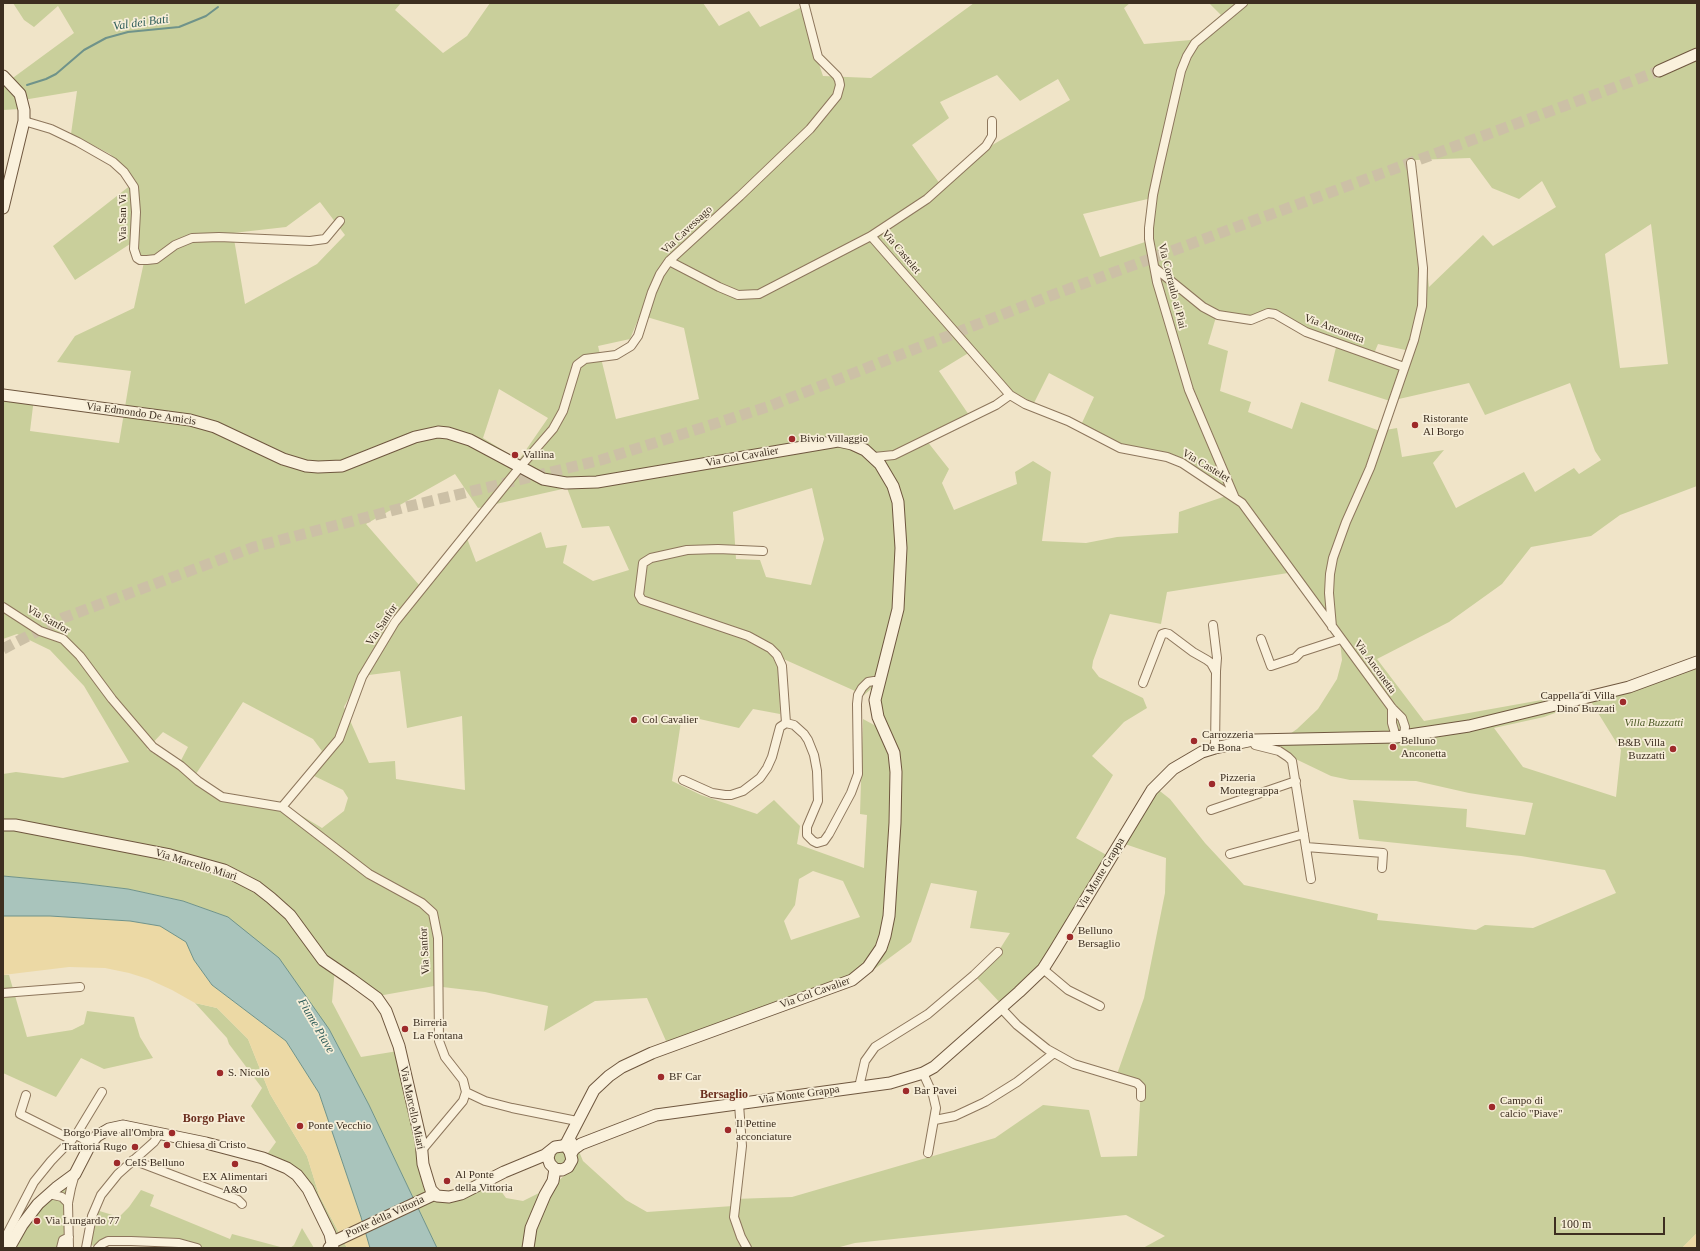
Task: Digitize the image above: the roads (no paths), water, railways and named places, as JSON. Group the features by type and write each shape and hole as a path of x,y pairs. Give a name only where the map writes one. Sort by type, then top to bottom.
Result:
{"street":[{"name":"Via Cavessago","path":"520,467 548,435 558,420 567,399 577,365 585,360 616,355 631,346 638,336 652,292 660,274 669,261 810,129 837,96 840,85 839,80 837,76 818,57 804,3"},
{"name":"Via Corraulo ai Piai","path":"1234,497 1189,390 1157,282 1149,239 1150,214 1181,71 1190,49 1195,43 1243,3"},
{"path":"1659,71 1697,54"},
{"path":"3,76 16,90 22,100 24,110 24,120 3,208"},
{"name":"Via San Vi","path":"24,120 50,129 78,142 112,162 124,172 134,187 136,212 134,249 137,258 140,260 156,259 175,246 192,238 219,237 310,241 325,239 340,221"},
{"name":"Via Castelet","path":"992,121 992,136 986,146 927,199 871,236 1010,395 1025,404 1068,421 1120,448 1167,458 1182,463 1234,497"},
{"name":"Via Anconetta","path":"1333,627 1329,593 1333,558 1346,522 1370,468 1420,318 1424,282 1411,163"},
{"path":"669,261 719,287 738,294 759,294 871,236"},
{"name":"Via Anconetta","path":"1155,268 1203,307 1218,315 1251,320 1268,313 1275,314 1306,332 1404,367"},
{"name":"Via Edmondo De Amicis","path":"3,395 202,422 278,457 306,466 342,466 415,437 438,432 448,433 470,440 520,467"},
{"path":"874,457 894,455 996,405 1010,395"},
{"name":"Via Col Cavalier","path":"520,467 543,479 566,483 583,483 831,442 844,442 865,450 874,457 884,470 896,494 899,510 901,548 898,609 875,700 876,712 894,753 896,772 895,823 889,916 885,936 878,954 864,972 852,980 652,1053 633,1061 608,1076 588,1099 576,1123 573,1146"},
{"name":"Via Sanfor","path":"282,807 338,739 362,677 395,622 520,467"},
{"name":"Via Anconetta","path":"1234,497 1242,503 1392,708 1405,722 1400,736"},
{"path":"763,551 718,549 687,550 651,558 642,563 639,595 642,600 748,636 770,648 778,655 782,666 786,723"},
{"name":"Via Sanfor","path":"3,607 40,631 63,639 80,656 112,699 153,747 181,766 198,781 222,797 282,807 369,874 422,903 433,913 438,938 439,1041 445,1057 463,1080 466,1092"},
{"path":"1213,625 1217,658 1215,748"},
{"path":"1143,683 1162,634 1164,633 1169,634 1211,663 1216,672"},
{"name":"Via Anconetta","path":"1262,639 1272,666 1295,658 1301,652 1341,639"},
{"name":"Via Monte Grappa","path":"435,1194 441,1197 460,1194 504,1172 534,1160 555,1163 555,1147 573,1146 656,1115 890,1083 923,1073 943,1061 1043,969 1067,932 1152,790 1168,773 1184,762 1215,748 1253,740 1400,736 1469,726 1629,687 1697,662"},
{"path":"683,780 725,796 743,791 756,782 764,773 772,757 779,730 782,725 786,723 794,725 804,734 814,755 817,771 818,794 807,836 812,841 820,843 829,834 851,793 858,774 858,695 868,682 879,682"},
{"name":"Via Anconetta","path":"1392,708 1392,723 1400,736"},
{"path":"1253,740 1258,746 1280,751 1288,757 1293,765 1311,879"},
{"path":"1211,810 1296,781"},
{"name":"Via Marcello Miari","path":"3,825 14,825 170,854 224,870 257,887 271,898 290,915 323,960 377,998 386,1011 399,1046 424,1164 429,1184 435,1194"},
{"path":"1230,854 1304,834"},
{"path":"1306,847 1383,853 1382,868"},
{"path":"859,1087 864,1061 875,1047 928,1014 974,975 998,952"},
{"path":"1043,969 1068,990 1100,1006"},
{"path":"3,993 80,987"},
{"path":"1001,1008 1033,1039 1054,1053 1074,1064 1137,1083 1142,1088 1141,1097"},
{"path":"934,1120 955,1116 985,1102 1017,1082 1054,1053"},
{"path":"923,1073 934,1099 936,1108 928,1153"},
{"path":"3,1242 34,1182 51,1161 74,1138 102,1092"},
{"path":"422,1150 463,1101 466,1092 485,1101 576,1123"},
{"path":"26,1095 20,1114 74,1138 91,1143"},
{"path":"739,1104 742,1146 734,1217 741,1237 747,1248"},
{"path":"69,1248 68,1203 75,1174 91,1143 102,1132 116,1127 129,1127 186,1138 278,1163 292,1171 301,1179 308,1189 322,1217 332,1245"},
{"path":"86,1248 89,1229 98,1199 109,1184 154,1142 160,1133"},
{"path":"528,1248 533,1224 545,1195 553,1181 555,1163 570,1164 573,1146"},
{"path":"133,1160 238,1200 242,1204"},
{"path":"9,1248 29,1214 49,1194 75,1174"},
{"path":"49,1194 62,1197 68,1203"},
{"name":"Ponte della Vittoria","path":"332,1245 435,1194"},
{"path":"61,1248 63,1240 69,1237"},
{"path":"98,1248 108,1241 165,1245 179,1243 197,1248"}],"water":[{"name":"Fiume Piave","path":"3,876 128,889 183,901 228,917 279,958 329,1029 369,1105 437,1248 370,1248 319,1093 286,1041 212,985 194,960 186,942 160,926 130,921 50,916 3,916"}],"waterway":[{"name":"Val dei Bati","path":"27,85 56,74 84,50 106,38 128,32 179,27 206,16 218,7"}],"tunnel":[{"path":"3,649 63,618 254,547 402,508 601,460 770,406 1047,297 1659,71"}],"place":[{"name":"Ristorante Al Borgo","path":"1415,425"},
{"name":"Bivio Villaggio","path":"792,439"},
{"name":"Vallina","path":"515,455"},
{"name":"Cappella di Villa Dino Buzzati","path":"1623,702"},
{"name":"Col Cavalier","path":"634,720"},
{"name":"Carrozzeria De Bona","path":"1194,741"},
{"name":"Belluno Anconetta","path":"1393,747"},
{"name":"B&B Villa Buzzatti","path":"1673,749"},
{"name":"Pizzeria Montegrappa","path":"1212,784"},
{"name":"Belluno Bersaglio","path":"1070,937"},
{"name":"Birreria La Fontana","path":"405,1029"},
{"name":"S. Nicolò","path":"220,1073"},
{"name":"BF Car","path":"661,1077"},
{"name":"Bar Pavei","path":"906,1091"},
{"name":"Campo di calcio \"Piave\"","path":"1492,1107"},
{"name":"Ponte Vecchio","path":"300,1126"},
{"name":"Il Pettine acconciature","path":"728,1130"},
{"name":"Borgo Piave all'Ombra","path":"172,1133"},
{"name":"Chiesa di Cristo","path":"167,1145"},
{"name":"Trattoria Rugo","path":"135,1147"},
{"name":"CeIS Belluno","path":"117,1163"},
{"name":"EX Alimentari A&O","path":"235,1164"},
{"name":"Al Ponte della Vittoria","path":"447,1181"},
{"name":"Via Lungardo 77","path":"37,1221"}],"district":[{"name":"Bersaglio","path":"724,1095"},
{"name":"Borgo Piave","path":"214,1119"}],"park label":[{"name":"Villa Buzzatti","path":"1654,723"}]}
